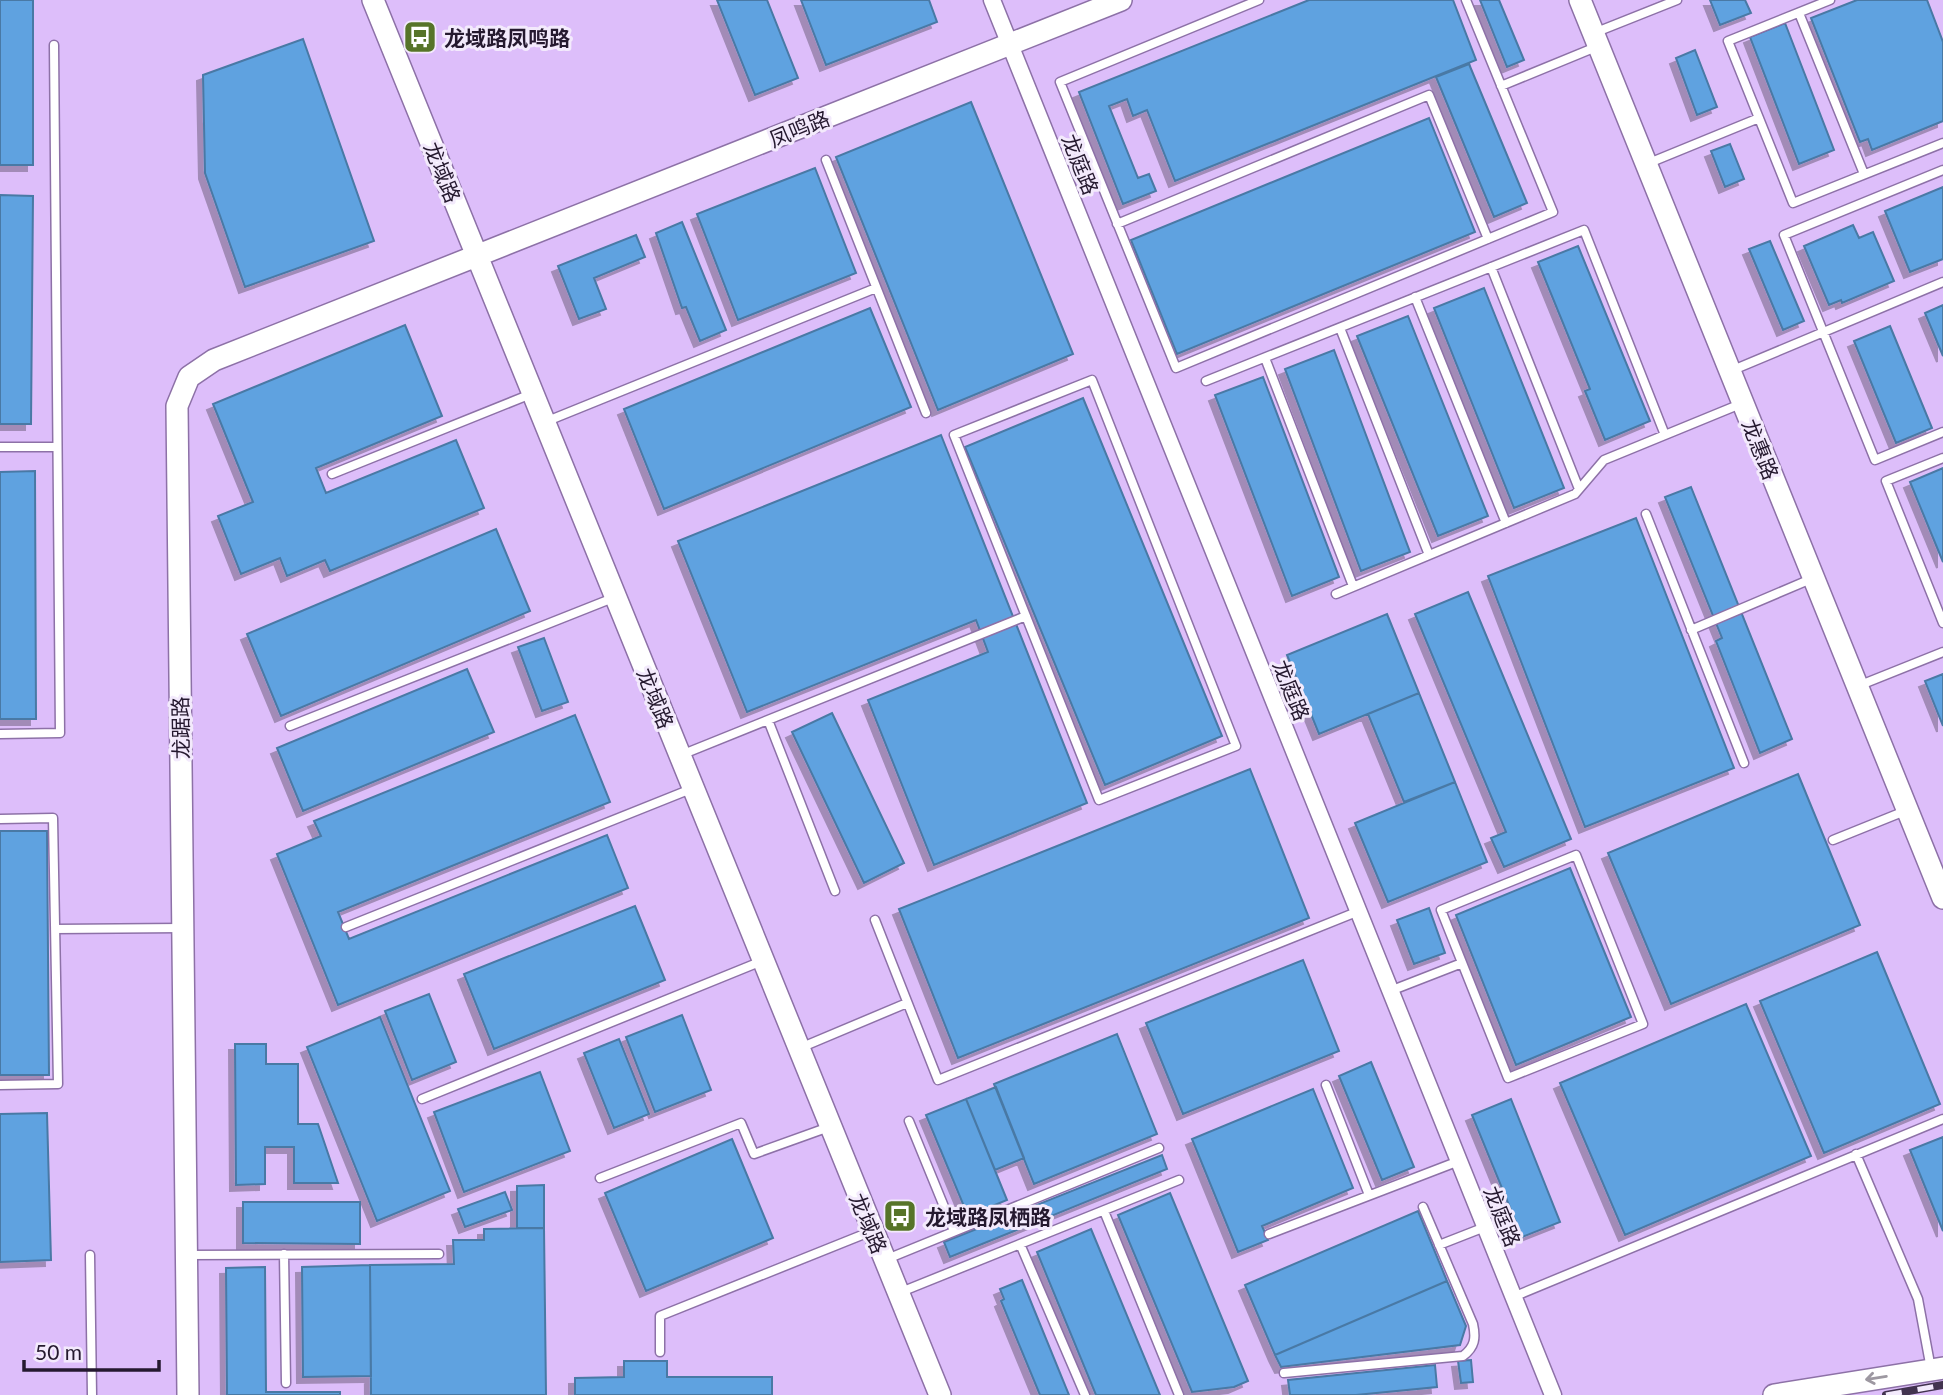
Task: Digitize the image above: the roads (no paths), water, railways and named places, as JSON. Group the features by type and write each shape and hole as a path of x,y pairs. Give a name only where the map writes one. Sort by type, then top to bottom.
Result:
{"street":[{"name":"龙域路","path":"373,0 797,1049 940,1395"},
{"name":"龙庭路","path":"992,0 1553,1395"},
{"name":"凤鸣路","path":"478,257 1121,0"},
{"name":"龙惠路","path":"1580,0 1943,898"},
{"name":"龙踞路","path":"188,1395 177,406 189,377 214,360 478,257"},
{"path":"1774,1395 1937,1368"}],"lane":[{"path":"1259,0 1060,82 1176,368 1553,212 1466,0"},
{"path":"1501,86 1677,0"},
{"path":"1830,0 1728,41 1793,203 1943,142"},
{"path":"1799,13 1864,174"},
{"path":"0,734 60,733 54,45"},
{"path":"1117,224 1429,95 1488,239"},
{"path":"1646,164 1759,118"},
{"path":"826,160 926,413"},
{"path":"1943,170 1784,235 1875,460 1943,432"},
{"path":"1206,381 1584,230 1665,435"},
{"path":"1491,267 1579,489"},
{"path":"1730,372 1943,282"},
{"path":"545,422 876,288"},
{"path":"1415,297 1506,523"},
{"path":"1340,328 1429,555"},
{"path":"1265,358 1353,586"},
{"path":"1092,380 1236,746 1098,800 1026,616 954,435 1092,380"},
{"path":"332,474 533,393"},
{"path":"1336,594 1575,494 1604,460 1742,402"},
{"path":"0,447 57,447"},
{"path":"1943,458 1886,481 1943,624"},
{"path":"1646,514 1744,762"},
{"path":"1691,630 1814,578"},
{"path":"290,726 615,597"},
{"path":"679,756 1026,616"},
{"path":"1858,687 1943,652"},
{"path":"768,719 835,891"},
{"path":"346,927 692,788"},
{"path":"1833,840 1907,810"},
{"path":"0,819 53,818 58,1084 0,1085"},
{"path":"1576,855 1643,1024 1508,1078 1462,963 1441,910 1576,855"},
{"path":"875,920 939,1080 1359,911"},
{"path":"55,929 183,928"},
{"path":"422,1099 762,961"},
{"path":"1390,991 1462,963"},
{"path":"797,1049 907,1003"},
{"path":"1326,1085 1369,1195"},
{"path":"1513,1297 1943,1119"},
{"path":"909,1121 954,1231"},
{"path":"600,1178 741,1123 754,1154 829,1126"},
{"path":"884,1260 1159,1147"},
{"path":"1856,1154 1919,1298 1937,1368"},
{"path":"1269,1234 1459,1161"},
{"path":"898,1293 1179,1180"},
{"path":"1284,1373 1463,1356 1472,1349 1476,1337 1474,1324 1423,1207"},
{"path":"1104,1211 1179,1395"},
{"path":"1439,1245 1485,1227"},
{"path":"660,1352 660,1316 872,1231"},
{"path":"1020,1244 1085,1395"},
{"path":"284,1254 286,1382"},
{"path":"186,1255 439,1254"},
{"path":"90,1255 92,1395"}],"railway":[{"path":"1886,1395 1943,1385"}],"place":[{"name":"龙域路凤鸣路","path":"420,37"},
{"name":"龙域路凤栖路","path":"900,1216"}]}
